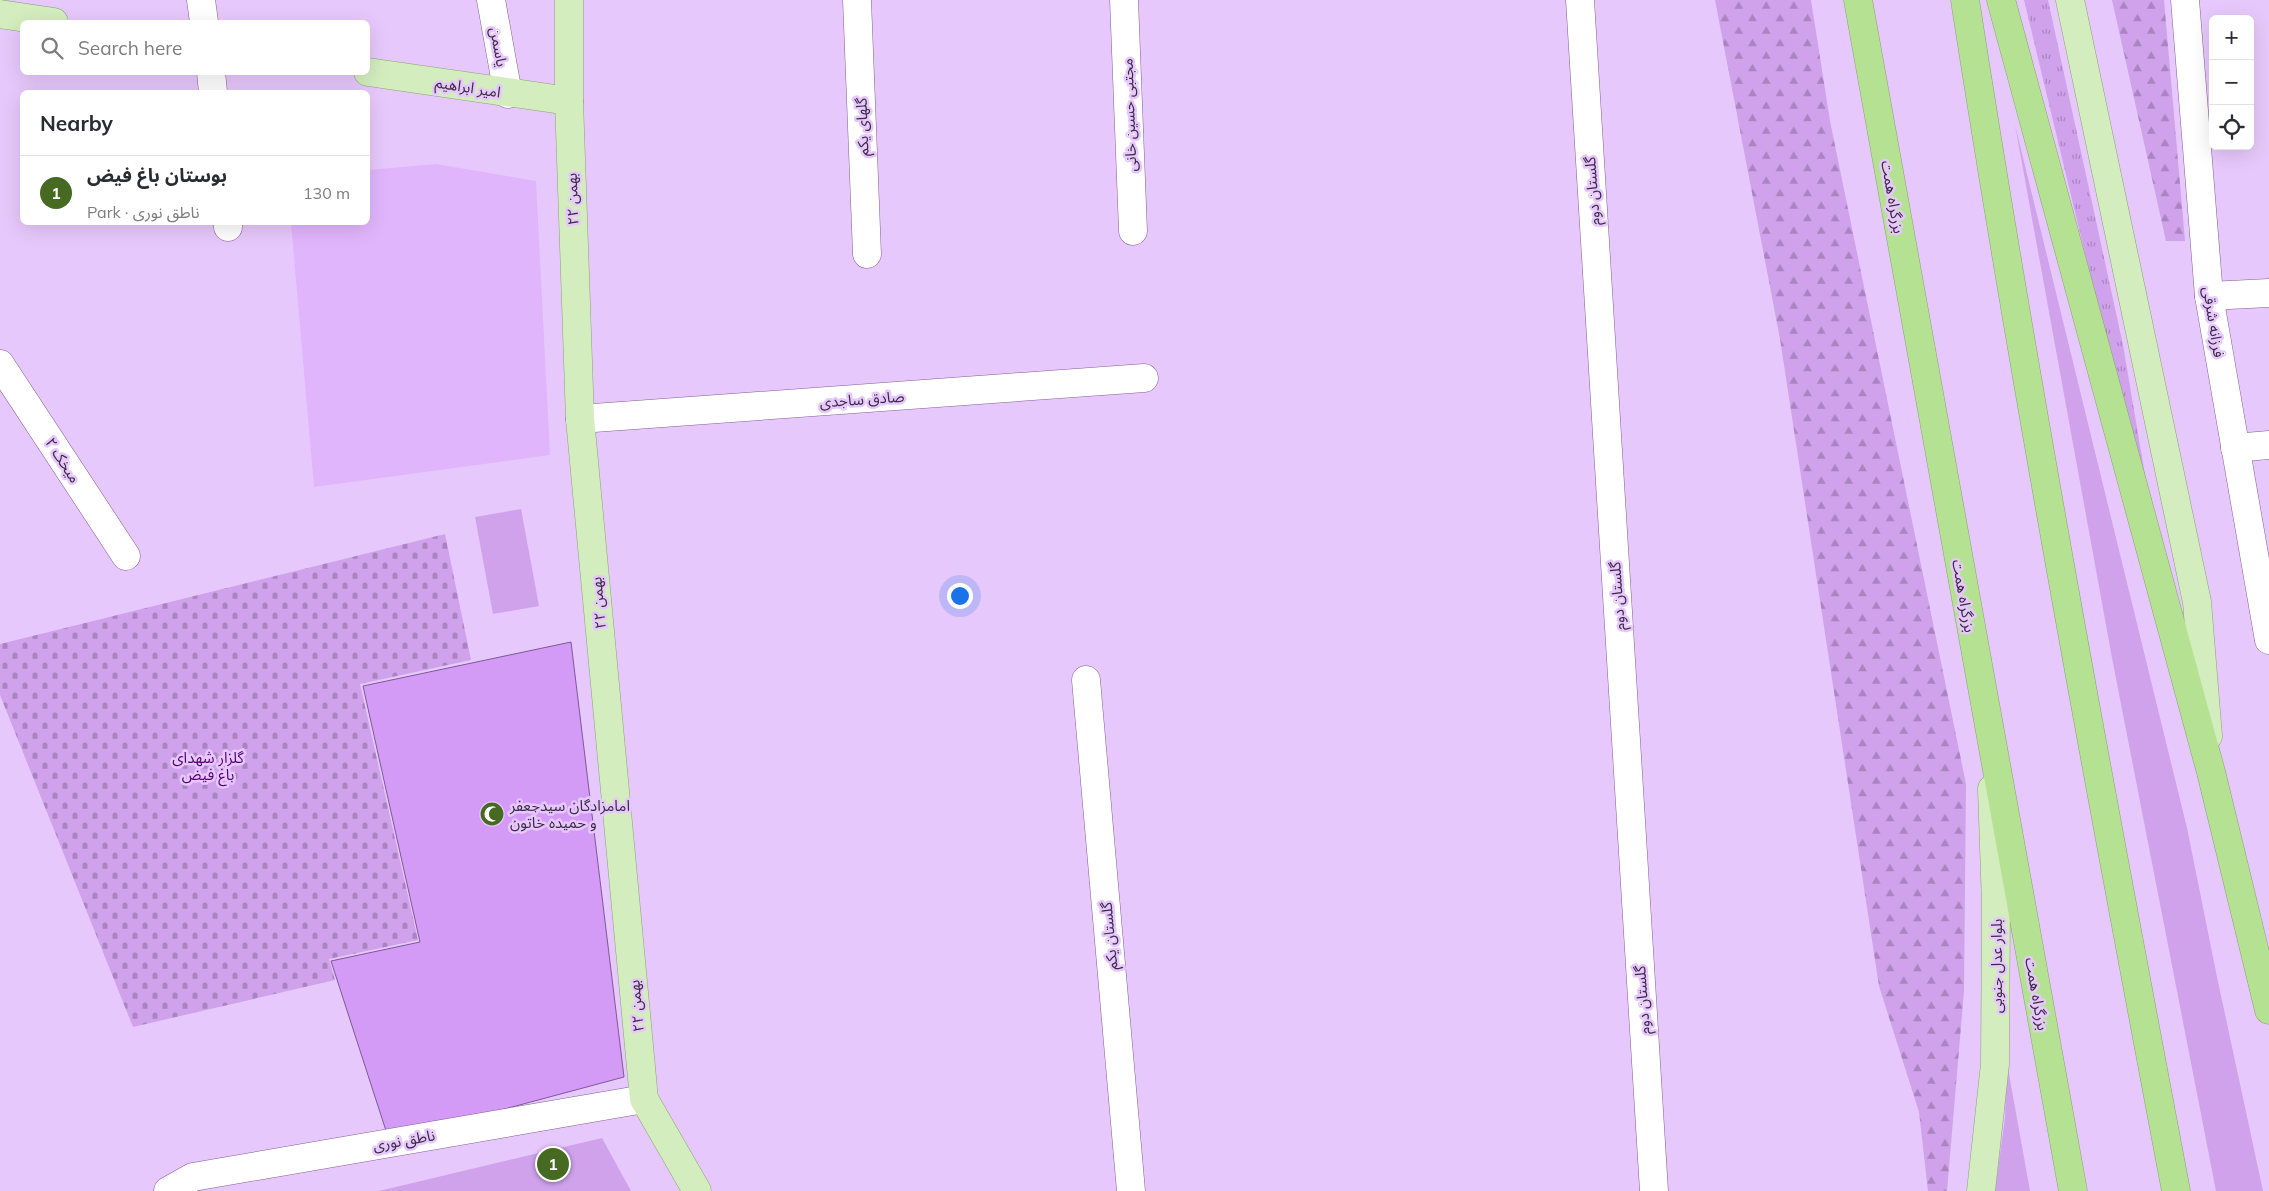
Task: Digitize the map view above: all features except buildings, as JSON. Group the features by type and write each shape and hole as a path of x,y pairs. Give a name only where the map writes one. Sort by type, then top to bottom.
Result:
{"highway":[{"name":"بزرگراه همت","path":"1858,0 1990,740 2073,1191"},
{"path":"1965,0 2005,261 2100,789 2176,1191"},
{"path":"2001,0 2211,772 2269,1010"}],"main road":[{"name":"۲۲ بهمن","path":"569,0 569,101 580,419 644,1099 697,1191"},
{"path":"2070,0 2197,602 2211,772"},
{"path":"0,14 40,20"},
{"name":"امیر ابراهیم","path":"370,72 508,94 569,101"},
{"name":"بلوار عدل جنوبی","path":"1981,1191 1995,1064 1996,904 1990,740"}],"street":[{"path":"200,0 204,20"},
{"name":"یاسمن","path":"491,0 508,94"},
{"name":"گلهای یکم","path":"857,0 867,254"},
{"name":"مجتبی حسین خانی","path":"1124,0 1133,231"},
{"name":"گلستان دوم","path":"1580,0 1654,1191"},
{"name":"فرزانه شرقی","path":"2185,0 2209,296 2269,640"},
{"path":"211,75 213,90"},
{"path":"2209,296 2269,293"},
{"name":"میخک ۲","path":"0,364 126,556"},
{"name":"صادق ساجدی","path":"580,419 1144,378"},
{"path":"2235,448 2269,445"},
{"name":"گلستان یکم","path":"1086,680 1131,1191"},
{"name":"ناطق نوری","path":"168,1191 193,1177 644,1099"}],"shaded area":[{"path":"436,164 536,181 550,455 314,487 291,225 370,225 370,170"}],"green space":[{"path":"1715,0 1811,0 1830,121 1966,784 1964,991 1947,1191 1928,1191 1919,1112 1879,986 1780,339"},
{"path":"2024,0 2048,0 2123,345 2148,493 2107,345"},
{"path":"2112,0 2164,0 2185,241 2166,241"},
{"path":"2015,125 2187,828 2263,1191 2216,1191 2112,658"},
{"path":"521,509 539,606 493,614 475,517"},
{"name":"گلزار شهدای باغ فیض","path":"445,534 471,660 360,684 418,940 329,959 335,980 133,1027 0,695 0,644"},
{"path":"2007,1044 2009,1074 2030,1191 1995,1191 2005,1118"},
{"path":"602,1138 631,1191 379,1191"}],"place":[{"name":"امامزادگان سیدجعفر و حمیده خاتون","path":"492,814"},
{"name":"بوستان باغ فیض","path":"553,1164"}]}
